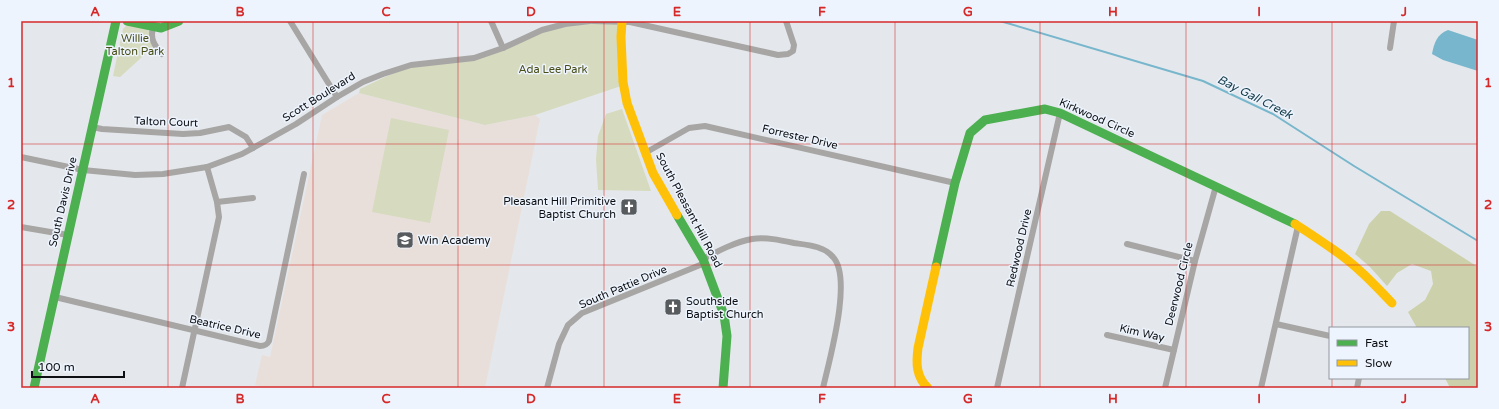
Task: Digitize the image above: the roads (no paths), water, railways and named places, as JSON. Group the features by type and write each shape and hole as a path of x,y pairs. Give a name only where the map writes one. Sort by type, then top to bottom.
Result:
{"street":[{"name":"South Davis Drive","path":"34,388 116,21"},
{"path":"127,21 161,28 179,21"},
{"path":"290,21 337,97"},
{"path":"491,21 503,48"},
{"name":"Scott Boulevard","path":"21,157 83,170 135,175 163,174 207,167 242,154 296,124 363,82 411,65 474,58 503,48 536,32 565,22 590,21"},
{"path":"593,21 622,21 778,54 788,54 793,51 794,44 786,21"},
{"name":"South Pleasant Hill Road","path":"622,21 621,37 623,82 627,103 654,173 704,261 724,316 727,336 724,388"},
{"path":"1390,48 1394,21"},
{"path":"153,27 152,39 154,45 162,54"},
{"name":"Kirkwood Circle","path":"928,388 920,380 917,369 918,348 955,183 970,133 985,120 1045,109 1060,112 1298,226 1335,250 1350,262 1392,303"},
{"name":"Redwood Drive","path":"997,388 1060,112"},
{"name":"Forrester Drive","path":"645,153 689,128 705,126 955,183"},
{"name":"Talton Court","path":"92,127 102,129 183,134 200,133 229,127 246,137 252,148"},
{"path":"182,388 218,225 219,211 207,167"},
{"name":"Beatrice Drive","path":"54,297 260,346 267,344 304,174"},
{"name":"Deerwood Circle","path":"1165,388 1195,261 1216,186"},
{"path":"217,202 253,198"},
{"path":"1261,388 1298,226"},
{"path":"21,227 68,235"},
{"name":"South Pattie Drive","path":"547,388 550,372 559,344 568,325 582,313 704,261 738,243 752,239 774,239 813,246 826,251 834,258 839,266 840,300 836,332 823,388"},
{"path":"1127,244 1195,261"},
{"path":"1276,324 1329,336"},
{"name":"Kim Way","path":"1107,335 1174,350"}],"water":[{"path":"1448,30 1478,40 1478,71 1443,60 1432,54 1439,36"}],"waterway":[{"name":"Bay Gall Creek","path":"1000,21 1203,81 1273,114 1354,166 1478,241"}],"place":[{"name":"Pleasant Hill Primitive Baptist Church","path":"629,207"},
{"name":"Win Academy","path":"405,240"},
{"name":"Southside Baptist Church","path":"673,307"}],"park label":[{"name":"Willie Talton Park","path":"135,44"},
{"name":"Ada Lee Park","path":"553,69"}]}
